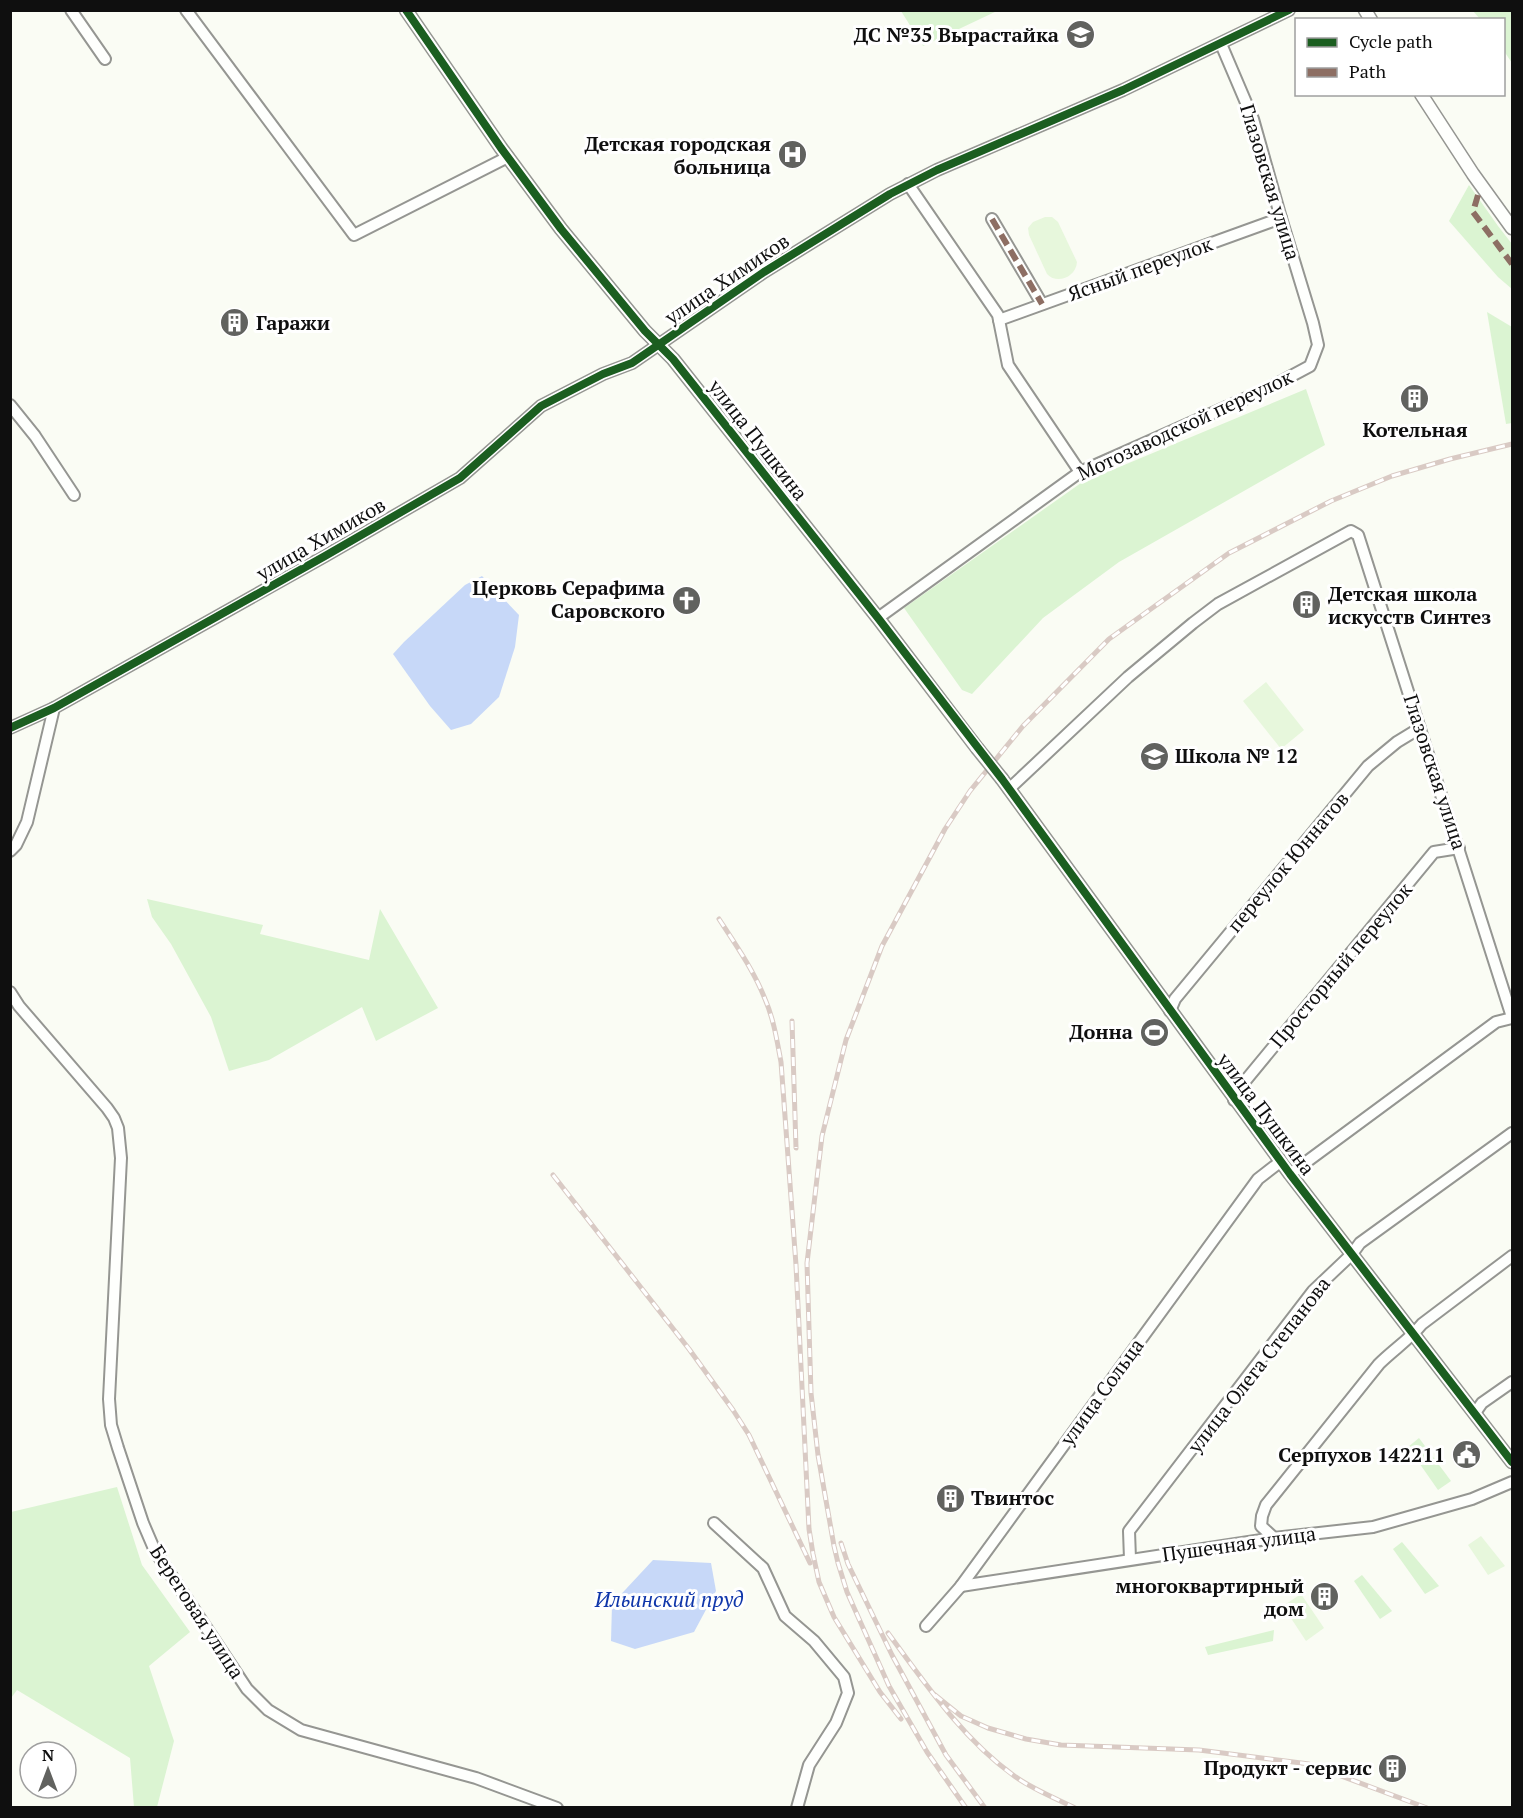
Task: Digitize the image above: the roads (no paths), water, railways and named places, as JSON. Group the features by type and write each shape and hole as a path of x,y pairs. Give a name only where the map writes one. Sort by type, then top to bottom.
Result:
{"street":[{"path":"71,10 105,59"},
{"path":"186,10 354,235 508,157"},
{"name":"улица Пушкина","path":"406,10 561,229 645,332 673,359 878,618 1006,784 1280,1162 1512,1462"},
{"name":"улица Химиков","path":"10,728 54,708 460,478 542,406 603,374 632,363 764,272 908,184 1123,90 1288,10"},
{"name":"Глазовская улица","path":"1221,44 1253,119 1313,322"},
{"path":"1422,96 1473,174 1512,228"},
{"path":"908,184 998,315 1008,365 1080,472"},
{"name":"Ясный переулок","path":"999,320 1281,218"},
{"path":"992,219 1042,304"},
{"name":"Мотозаводской переулок","path":"878,618 1080,472 1267,389 1310,366 1318,345 1313,322"},
{"path":"10,405 35,436 74,495"},
{"name":"Глазовская улица","path":"1006,784 1193,622 1218,604 1351,531 1358,535 1512,1018"},
{"path":"10,851 16,845 27,822 54,708"},
{"name":"переулок Юннатов","path":"1170,1011 1175,999 1368,766 1397,742 1420,728"},
{"name":"Просторный переулок","path":"1234,1100 1241,1086 1434,852 1459,848"},
{"name":"Береговая улица","path":"10,992 19,1006 106,1108 118,1128 122,1158 109,1399 111,1425 155,1551 247,1689 267,1710 301,1730 476,1778 556,1808"},
{"path":"1290,1174 1496,1022 1512,1018"},
{"name":"улица Олега Степанова","path":"1130,1559 1129,1531 1313,1291 1352,1254 1360,1243 1512,1133"},
{"name":"улица Сольца","path":"926,1626 961,1586 1258,1179 1280,1162"},
{"path":"1274,1538 1262,1526 1262,1516 1266,1505 1379,1364 1414,1334 1422,1324 1512,1256"},
{"path":"1475,1413 1482,1403 1512,1382"},
{"name":"Пушечная улица","path":"961,1586 1274,1538 1373,1527 1472,1499 1512,1482"},
{"path":"714,1523 763,1568 785,1616 814,1641 844,1677 848,1693 836,1723 809,1765 797,1808"}],"water":[{"path":"482,576 519,615 515,647 499,697 471,724 451,730 430,706 393,654 465,585"},
{"name":"Ильинский пруд","path":"653,1560 711,1563 716,1591 694,1632 635,1649 611,1641 612,1604"}],"railway":[{"path":"966,1808 927,1752 889,1686 847,1592 834,1546 818,1455 811,1393 807,1263 822,1136 846,1040 882,946 945,829 970,791 1023,726 1109,639 1229,553 1331,501 1392,476 1512,444"},
{"path":"719,919 761,989 773,1023 781,1062 796,1265 809,1529 819,1582 834,1617 880,1692 901,1719"},
{"path":"792,1021 796,1148"},
{"path":"553,1175 689,1349 733,1410 749,1435 810,1563"},
{"path":"841,1543 848,1564 892,1655 946,1755 985,1808"},
{"path":"888,1633 945,1709 977,1744 1020,1780 1075,1808"},
{"path":"935,1695 961,1716 988,1728 1026,1739 1061,1745 1199,1750 1309,1764 1427,1808"}],"place":[{"name":"ДС №35 Вырастайка","path":"1080,35"},
{"name":"Детская городская больница","path":"792,155"},
{"name":"Гаражи","path":"235,323"},
{"name":"Котельная","path":"1415,399"},
{"name":"Церковь Серафима Саровского","path":"686,600"},
{"name":"Детская школа искусств Синтез","path":"1307,605"},
{"name":"Школа № 12","path":"1154,756"},
{"name":"Донна","path":"1154,1032"},
{"name":"Серпухов 142211","path":"1466,1455"},
{"name":"Твинтос","path":"950,1498"},
{"name":"многоквартирный дом","path":"1325,1597"},
{"name":"Продукт - сервис","path":"1393,1768"}]}
